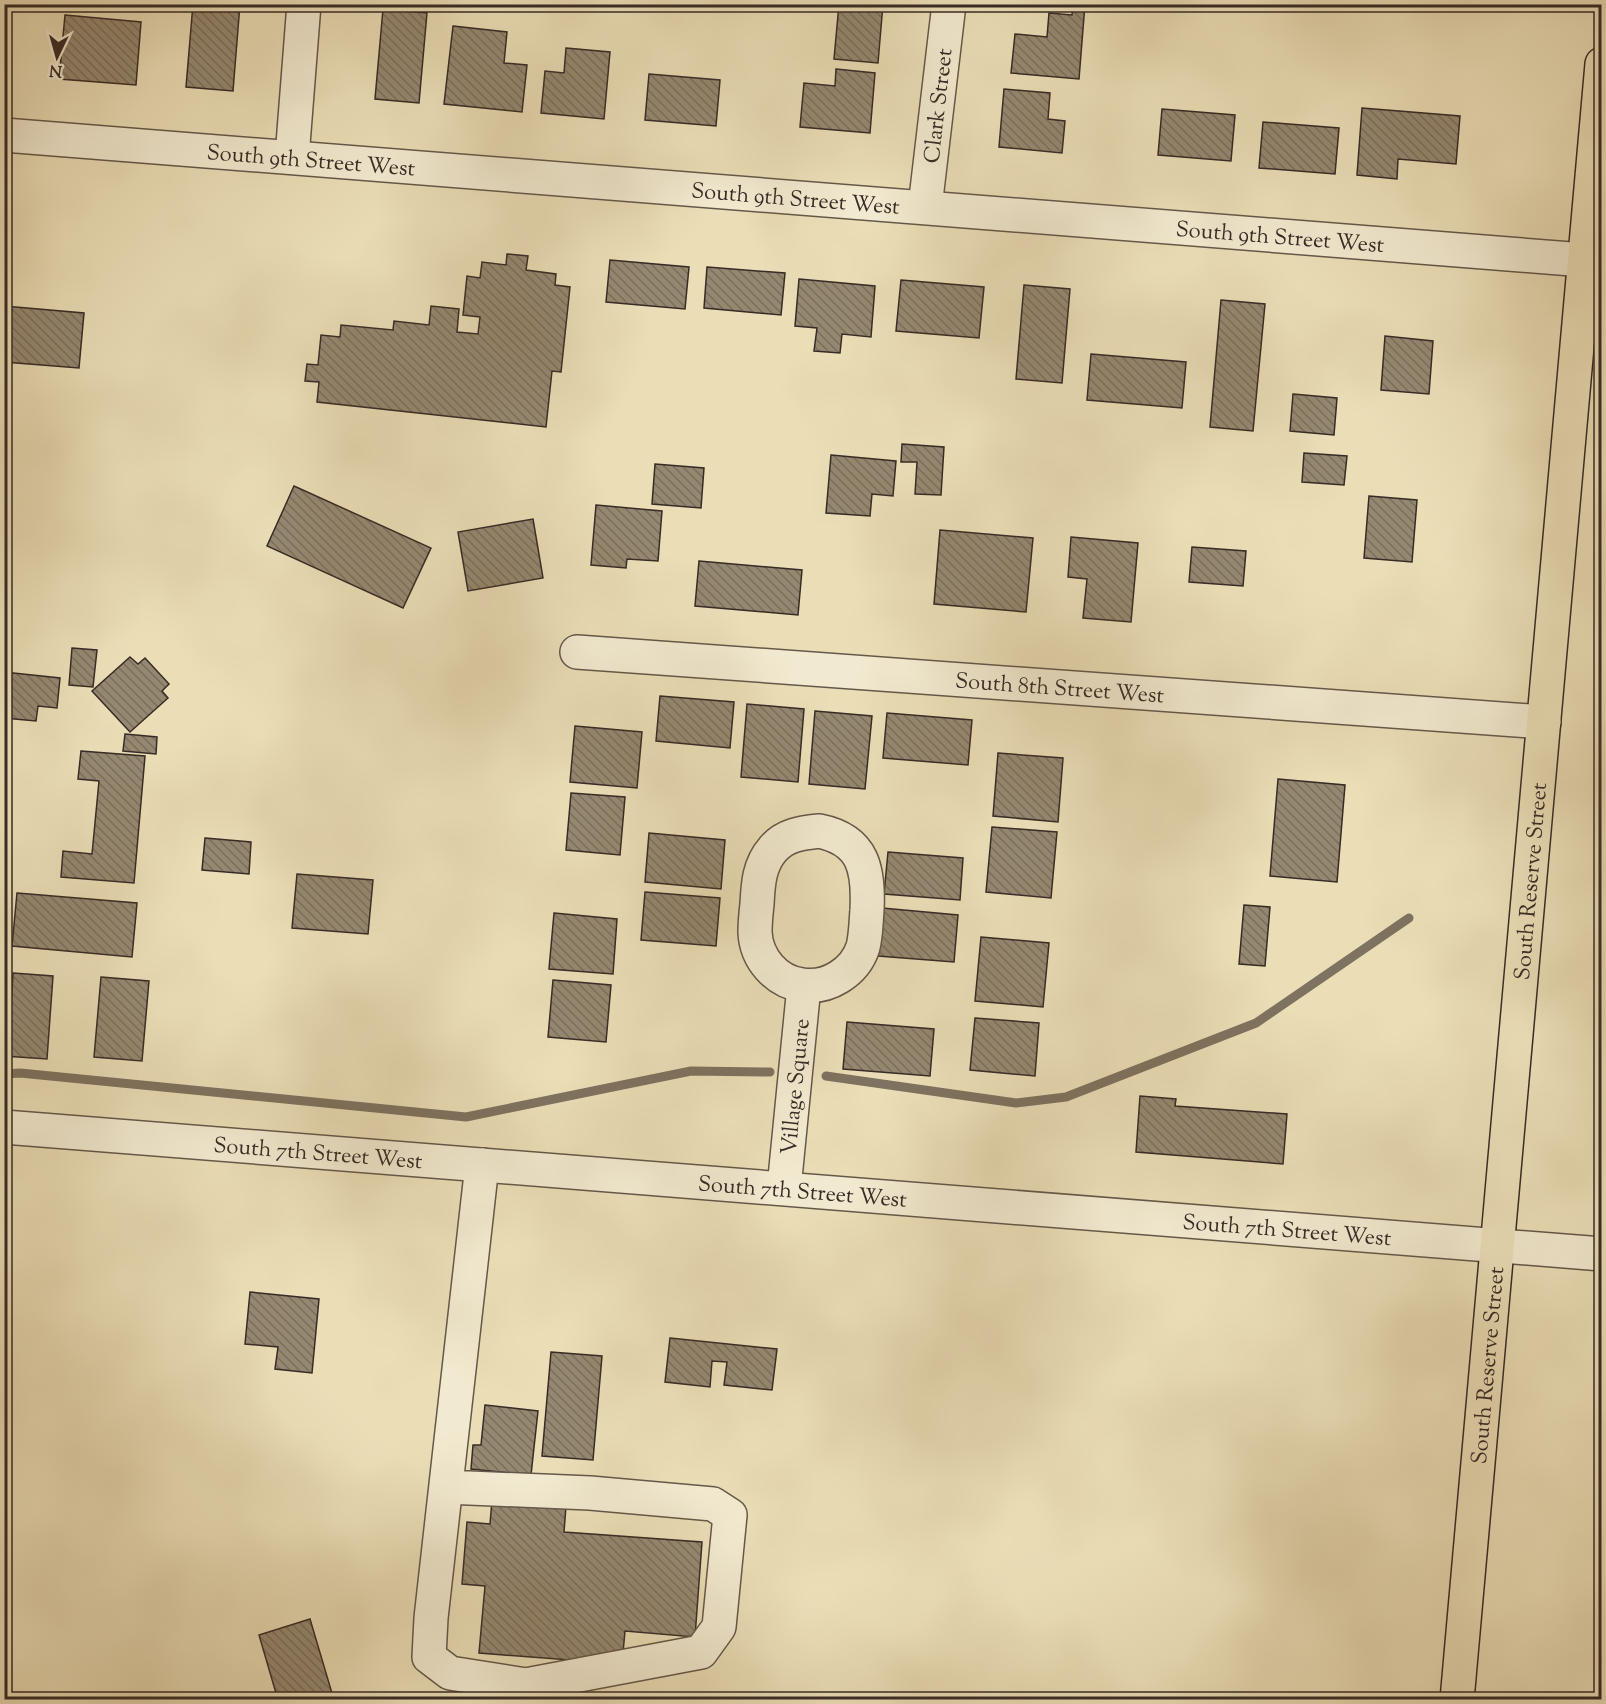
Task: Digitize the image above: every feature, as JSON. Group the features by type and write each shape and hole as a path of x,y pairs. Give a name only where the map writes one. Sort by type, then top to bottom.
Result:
{"highway":[{"name":"South Reserve Street","path":"1456,1700 1602,64"}],"street":[{"path":"292,157 304,4"},
{"name":"Clark Street","path":"925,207 949,4"},
{"name":"South 9th Street West","path":"4,135 1584,260"},
{"name":"South 8th Street West","path":"577,652 1544,722"},
{"name":"Village Square","path":"819,831 840,838 852,847 862,860 867,874 868,891 865,936 855,963 843,975 829,983 804,986 779,976 761,956 755,931 759,877 765,859 783,840 798,833 819,831"},
{"name":"Village Square","path":"784,1188 804,986"},
{"name":"South 7th Street West","path":"4,1127 1602,1254"},
{"path":"446,1487 590,1493 713,1504 730,1515 719,1627 701,1652 526,1684 450,1673 429,1658 431,1618 446,1487 483,1165"}],"building":[{"path":"193,4 240,4 233,91 186,87"},
{"path":"839,4 883,4 878,63 834,59"},
{"path":"1073,4 1085,4 1079,79 1011,73 1015,34 1047,37 1049,13 1072,15"},
{"path":"383,9 427,13 419,103 375,99"},
{"path":"65,15 141,22 136,85 59,79"},
{"path":"453,26 507,32 504,63 527,65 522,112 444,104"},
{"path":"566,48 610,52 604,119 541,113 545,71 564,73"},
{"path":"836,69 875,73 870,133 800,127 804,83 835,86"},
{"path":"649,74 720,80 716,126 645,120"},
{"path":"1004,89 1050,93 1048,119 1065,121 1062,153 999,147"},
{"path":"1362,108 1460,116 1456,164 1398,159 1397,179 1357,175"},
{"path":"1162,109 1235,115 1231,161 1158,155"},
{"path":"1263,122 1339,128 1335,174 1259,168"},
{"path":"507,254 528,256 526,270 556,274 555,285 570,287 561,372 552,371 546,427 317,402 319,382 305,381 307,364 318,365 321,335 340,337 341,325 393,330 394,321 429,325 431,306 459,309 457,332 478,334 480,317 463,315 467,276 480,278 482,262 506,265"},
{"path":"610,260 689,267 685,309 606,302"},
{"path":"707,267 785,273 781,315 704,308"},
{"path":"799,279 875,286 871,337 842,334 840,353 814,351 817,328 795,326"},
{"path":"901,280 984,287 979,338 896,331"},
{"path":"1024,285 1070,289 1062,383 1016,379"},
{"path":"1221,300 1265,304 1253,431 1210,427"},
{"path":"4,306 84,313 79,368 4,362"},
{"path":"1385,336 1433,341 1429,394 1381,390"},
{"path":"1091,354 1186,362 1182,408 1087,400"},
{"path":"1293,394 1337,398 1334,435 1290,431"},
{"path":"902,444 944,447 941,495 915,494 917,462 901,462"},
{"path":"1304,453 1347,456 1344,485 1302,482"},
{"path":"831,455 896,461 893,496 872,494 870,516 826,513"},
{"path":"655,464 704,468 701,508 652,504"},
{"path":"294,486 431,548 403,608 267,546"},
{"path":"1369,496 1417,500 1412,562 1364,558"},
{"path":"596,505 662,511 658,561 627,559 626,568 591,565"},
{"path":"533,519 543,578 468,591 458,532"},
{"path":"940,530 1033,538 1026,612 934,604"},
{"path":"1071,537 1138,543 1131,622 1083,618 1087,579 1068,577"},
{"path":"1192,547 1246,551 1243,586 1189,582"},
{"path":"699,561 802,570 798,615 695,606"},
{"path":"72,648 97,650 93,687 69,685"},
{"path":"130,657 138,664 145,658 169,684 162,691 168,698 130,732 92,691"},
{"path":"4,672 60,678 57,708 38,706 36,721 4,718"},
{"path":"660,696 734,702 730,748 656,741"},
{"path":"747,704 804,709 798,782 741,777"},
{"path":"815,711 872,716 865,789 809,784"},
{"path":"887,713 972,720 968,765 883,758"},
{"path":"575,726 642,732 637,788 570,782"},
{"path":"125,734 157,737 156,754 123,751"},
{"path":"81,751 145,756 134,883 61,877 63,851 92,854 99,781 78,779"},
{"path":"998,753 1063,758 1058,822 993,816"},
{"path":"1278,779 1345,785 1337,882 1270,876"},
{"path":"571,793 625,797 620,855 566,850"},
{"path":"992,827 1057,832 1051,898 986,892"},
{"path":"649,833 725,840 721,889 645,882"},
{"path":"205,838 251,842 249,874 202,870"},
{"path":"888,852 963,858 960,900 884,894"},
{"path":"297,874 373,880 368,934 292,928"},
{"path":"645,892 720,898 716,946 641,940"},
{"path":"17,893 137,903 132,957 12,946"},
{"path":"1244,905 1270,907 1265,966 1239,964"},
{"path":"882,908 958,915 954,962 878,956"},
{"path":"554,913 617,919 613,974 549,969"},
{"path":"981,937 1049,943 1043,1007 975,1001"},
{"path":"13,973 53,976 47,1059 4,1056 4,1007 11,1008"},
{"path":"101,977 149,981 142,1061 94,1057"},
{"path":"553,980 611,985 606,1042 548,1037"},
{"path":"975,1018 1039,1023 1035,1076 970,1070"},
{"path":"847,1022 934,1029 930,1076 843,1069"},
{"path":"1140,1096 1176,1099 1175,1106 1287,1114 1283,1164 1136,1152"},
{"path":"250,1292 319,1299 312,1373 275,1369 278,1347 245,1344"},
{"path":"670,1338 777,1349 772,1390 724,1385 727,1362 712,1361 710,1387 665,1382"},
{"path":"551,1352 602,1356 593,1460 542,1456"},
{"path":"485,1405 538,1411 531,1475 471,1469 473,1445 481,1445"},
{"path":"492,1500 566,1506 564,1532 702,1542 695,1637 625,1631 622,1664 479,1653 485,1586 462,1584 467,1522 490,1524"},
{"path":"310,1619 334,1700 278,1700 259,1635"}],"waterway":[{"path":"826,1076 1016,1103 1066,1097 1256,1023 1409,918"},
{"path":"4,1074 20,1073 466,1117 691,1071 770,1072"}]}
